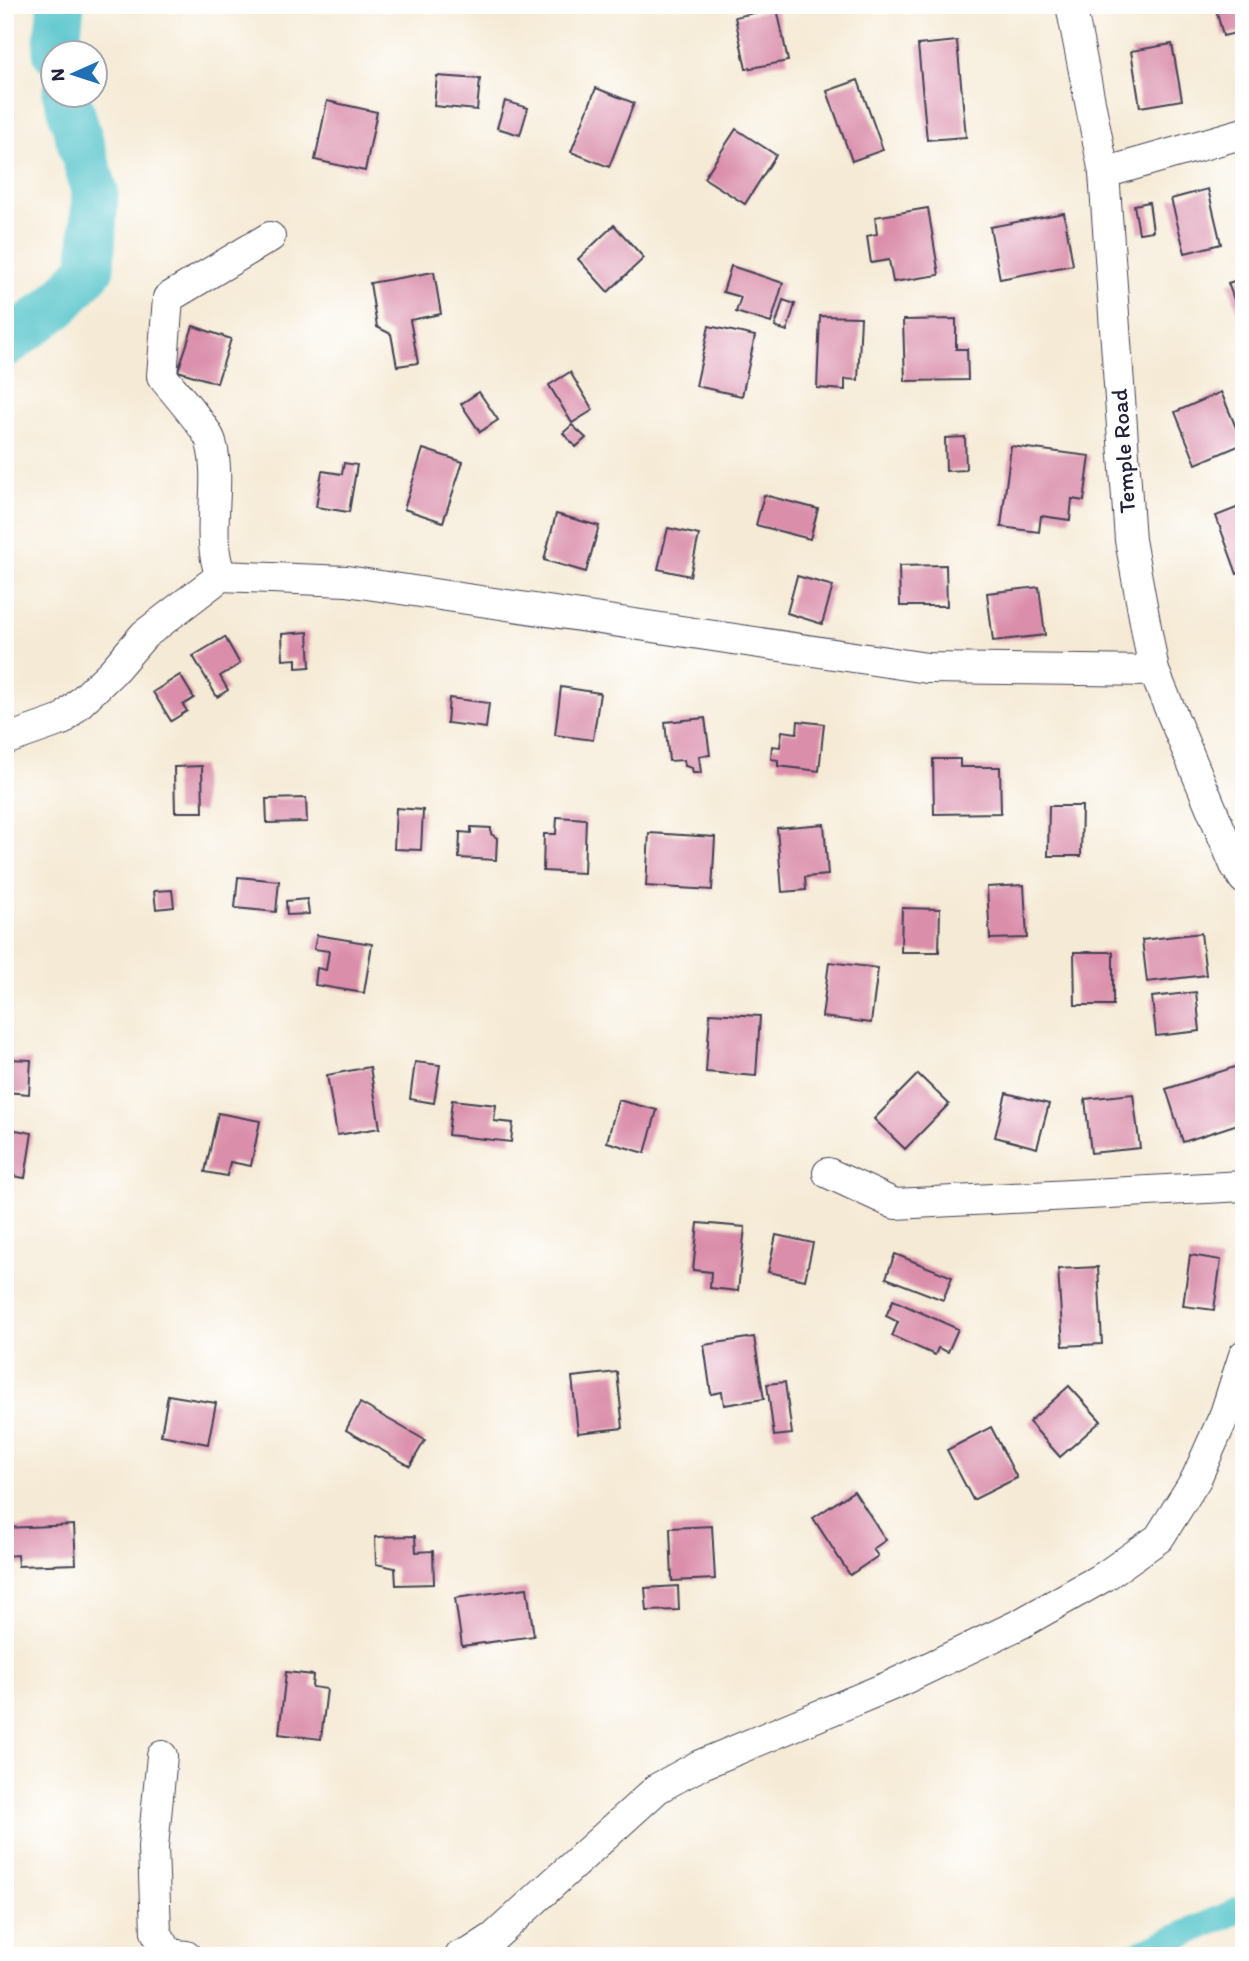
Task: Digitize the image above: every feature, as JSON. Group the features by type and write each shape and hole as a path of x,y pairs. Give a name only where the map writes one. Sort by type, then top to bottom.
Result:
{"street":[{"name":"Temple Road","path":"1071,5 1104,173 1130,540 1154,671 1235,864 1244,879"},
{"path":"1104,173 1244,133"},
{"path":"221,576 212,554 215,509 211,440 162,376 168,298 270,237"},
{"path":"5,740 62,720 113,671 144,635 221,576 347,581 927,668 1154,671"},
{"path":"828,1173 895,1204 1244,1186"},
{"path":"460,1956 494,1938 658,1788 700,1765 892,1685 1020,1624 1105,1576 1159,1538 1196,1479 1226,1414 1244,1354"},
{"path":"163,1756 153,1847 156,1932 169,1954 186,1956"}],"building":[{"path":"1215,5 1244,5 1244,31 1223,36"},
{"path":"777,8 788,61 746,69 735,17"},
{"path":"957,41 966,137 927,140 918,45"},
{"path":"1172,44 1182,100 1140,107 1131,51"},
{"path":"437,76 480,79 477,110 434,106"},
{"path":"858,80 883,150 852,161 827,91"},
{"path":"596,88 634,103 609,167 571,152"},
{"path":"327,101 377,112 365,171 315,160"},
{"path":"505,101 528,108 520,135 497,128"},
{"path":"736,129 776,155 745,204 704,178"},
{"path":"1208,189 1221,244 1185,253 1171,199"},
{"path":"1149,202 1153,231 1139,233 1134,205"},
{"path":"928,208 939,275 893,282 889,260 871,263 867,236 877,234 875,217"},
{"path":"1064,213 1073,265 1000,279 990,227"},
{"path":"614,225 644,258 608,292 578,259"},
{"path":"731,266 783,283 771,323 736,312 741,297 723,292"},
{"path":"434,272 441,314 410,320 418,363 397,366 391,334 377,327 370,283"},
{"path":"1244,278 1244,324 1243,324 1228,283"},
{"path":"783,300 795,304 787,331 775,327"},
{"path":"820,316 861,317 858,380 845,379 845,390 817,388"},
{"path":"956,319 956,349 967,349 968,380 905,381 903,320"},
{"path":"193,326 231,339 217,383 178,371"},
{"path":"709,326 755,336 742,396 696,386"},
{"path":"570,372 593,410 572,423 549,385"},
{"path":"479,392 498,420 480,432 461,404"},
{"path":"1221,392 1243,444 1196,464 1175,412"},
{"path":"572,425 586,438 576,447 563,433"},
{"path":"965,437 966,470 946,471 945,438"},
{"path":"1011,446 1090,456 1084,501 1072,499 1070,520 1041,516 1039,532 1001,527"},
{"path":"423,449 463,462 443,522 404,509"},
{"path":"344,463 357,465 349,512 316,507 322,471 342,474"},
{"path":"764,495 818,509 810,539 756,525"},
{"path":"1244,505 1244,572 1237,574 1216,516"},
{"path":"556,514 599,526 586,572 544,560"},
{"path":"668,528 699,535 690,576 658,569"},
{"path":"946,565 947,606 900,606 899,566"},
{"path":"797,576 833,586 822,624 787,613"},
{"path":"1039,587 1045,635 993,641 987,593"},
{"path":"308,632 310,667 296,668 296,659 283,660 282,634"},
{"path":"225,637 240,664 220,676 228,690 217,697 193,656"},
{"path":"180,675 194,698 183,705 187,711 171,721 153,692"},
{"path":"561,687 600,693 593,740 555,735"},
{"path":"449,698 489,703 486,728 447,723"},
{"path":"705,718 710,755 699,756 701,773 693,773 692,768 685,766 684,760 669,761 665,722"},
{"path":"798,721 824,724 819,771 778,766 778,760 771,759 772,746 780,747 782,731 797,733"},
{"path":"933,759 960,759 960,767 1000,767 1001,813 934,814"},
{"path":"202,766 203,812 175,812 174,767"},
{"path":"306,798 307,822 267,823 266,799"},
{"path":"1049,806 1082,806 1081,856 1048,856"},
{"path":"396,808 423,810 421,850 394,849"},
{"path":"557,817 586,819 584,873 543,871 544,834 556,834"},
{"path":"824,824 828,875 805,877 806,890 782,892 777,828"},
{"path":"471,827 491,828 491,834 497,838 496,860 459,858 460,832 471,833"},
{"path":"649,833 715,837 712,890 646,886"},
{"path":"238,877 279,881 276,912 235,908"},
{"path":"1024,885 1027,938 990,939 987,887"},
{"path":"172,890 174,907 156,909 154,891"},
{"path":"307,899 309,914 287,915 286,901"},
{"path":"902,908 940,909 939,952 901,952"},
{"path":"1201,933 1206,975 1147,982 1142,940"},
{"path":"317,935 372,944 364,993 315,985 317,968 326,970 329,951 314,949"},
{"path":"1074,952 1113,952 1113,1005 1075,1005"},
{"path":"829,962 878,968 871,1023 822,1017"},
{"path":"1196,992 1200,1031 1156,1036 1152,997"},
{"path":"710,1013 760,1016 756,1076 706,1072"},
{"path":"8,1059 31,1060 29,1094 5,1092"},
{"path":"415,1062 440,1065 434,1103 410,1099"},
{"path":"1244,1064 1244,1122 1183,1142 1166,1089"},
{"path":"370,1067 380,1128 337,1135 327,1075"},
{"path":"918,1074 949,1104 905,1149 874,1119"},
{"path":"1006,1093 1049,1104 1037,1148 995,1137"},
{"path":"1133,1094 1140,1148 1091,1153 1085,1099"},
{"path":"452,1100 496,1105 494,1121 513,1123 511,1142 448,1135"},
{"path":"618,1100 657,1110 645,1153 607,1142"},
{"path":"218,1113 260,1121 251,1166 230,1162 227,1176 205,1172"},
{"path":"5,1128 32,1133 25,1178 5,1175"},
{"path":"698,1223 745,1227 738,1291 710,1288 711,1272 693,1270"},
{"path":"776,1235 813,1243 805,1280 768,1272"},
{"path":"895,1254 952,1277 943,1300 886,1278"},
{"path":"1190,1255 1221,1260 1214,1310 1183,1306"},
{"path":"1098,1267 1102,1344 1063,1346 1058,1269"},
{"path":"893,1300 958,1329 948,1352 938,1348 935,1355 892,1336 898,1322 886,1316"},
{"path":"754,1337 764,1399 724,1405 722,1392 711,1394 704,1345"},
{"path":"617,1372 623,1428 578,1433 572,1377"},
{"path":"785,1382 792,1434 774,1436 767,1384"},
{"path":"1069,1386 1101,1421 1060,1457 1029,1422"},
{"path":"168,1395 216,1403 208,1444 161,1435"},
{"path":"360,1403 425,1440 410,1466 346,1430"},
{"path":"991,1427 1017,1478 973,1500 947,1450"},
{"path":"854,1491 886,1540 873,1549 878,1556 850,1575 813,1518"},
{"path":"74,1525 76,1564 18,1566 17,1555 5,1556 5,1528"},
{"path":"712,1526 715,1579 672,1581 670,1528"},
{"path":"415,1536 416,1552 433,1551 434,1584 396,1585 395,1568 376,1564 375,1537"},
{"path":"678,1586 679,1610 647,1611 645,1588"},
{"path":"527,1588 534,1636 462,1646 455,1598"},
{"path":"286,1672 313,1675 312,1687 327,1689 321,1739 279,1734"}],"waterway":[{"path":"57,38 61,5"},
{"path":"5,344 57,306 91,268 95,192 70,108"},
{"path":"1134,1956 1244,1908"}]}
